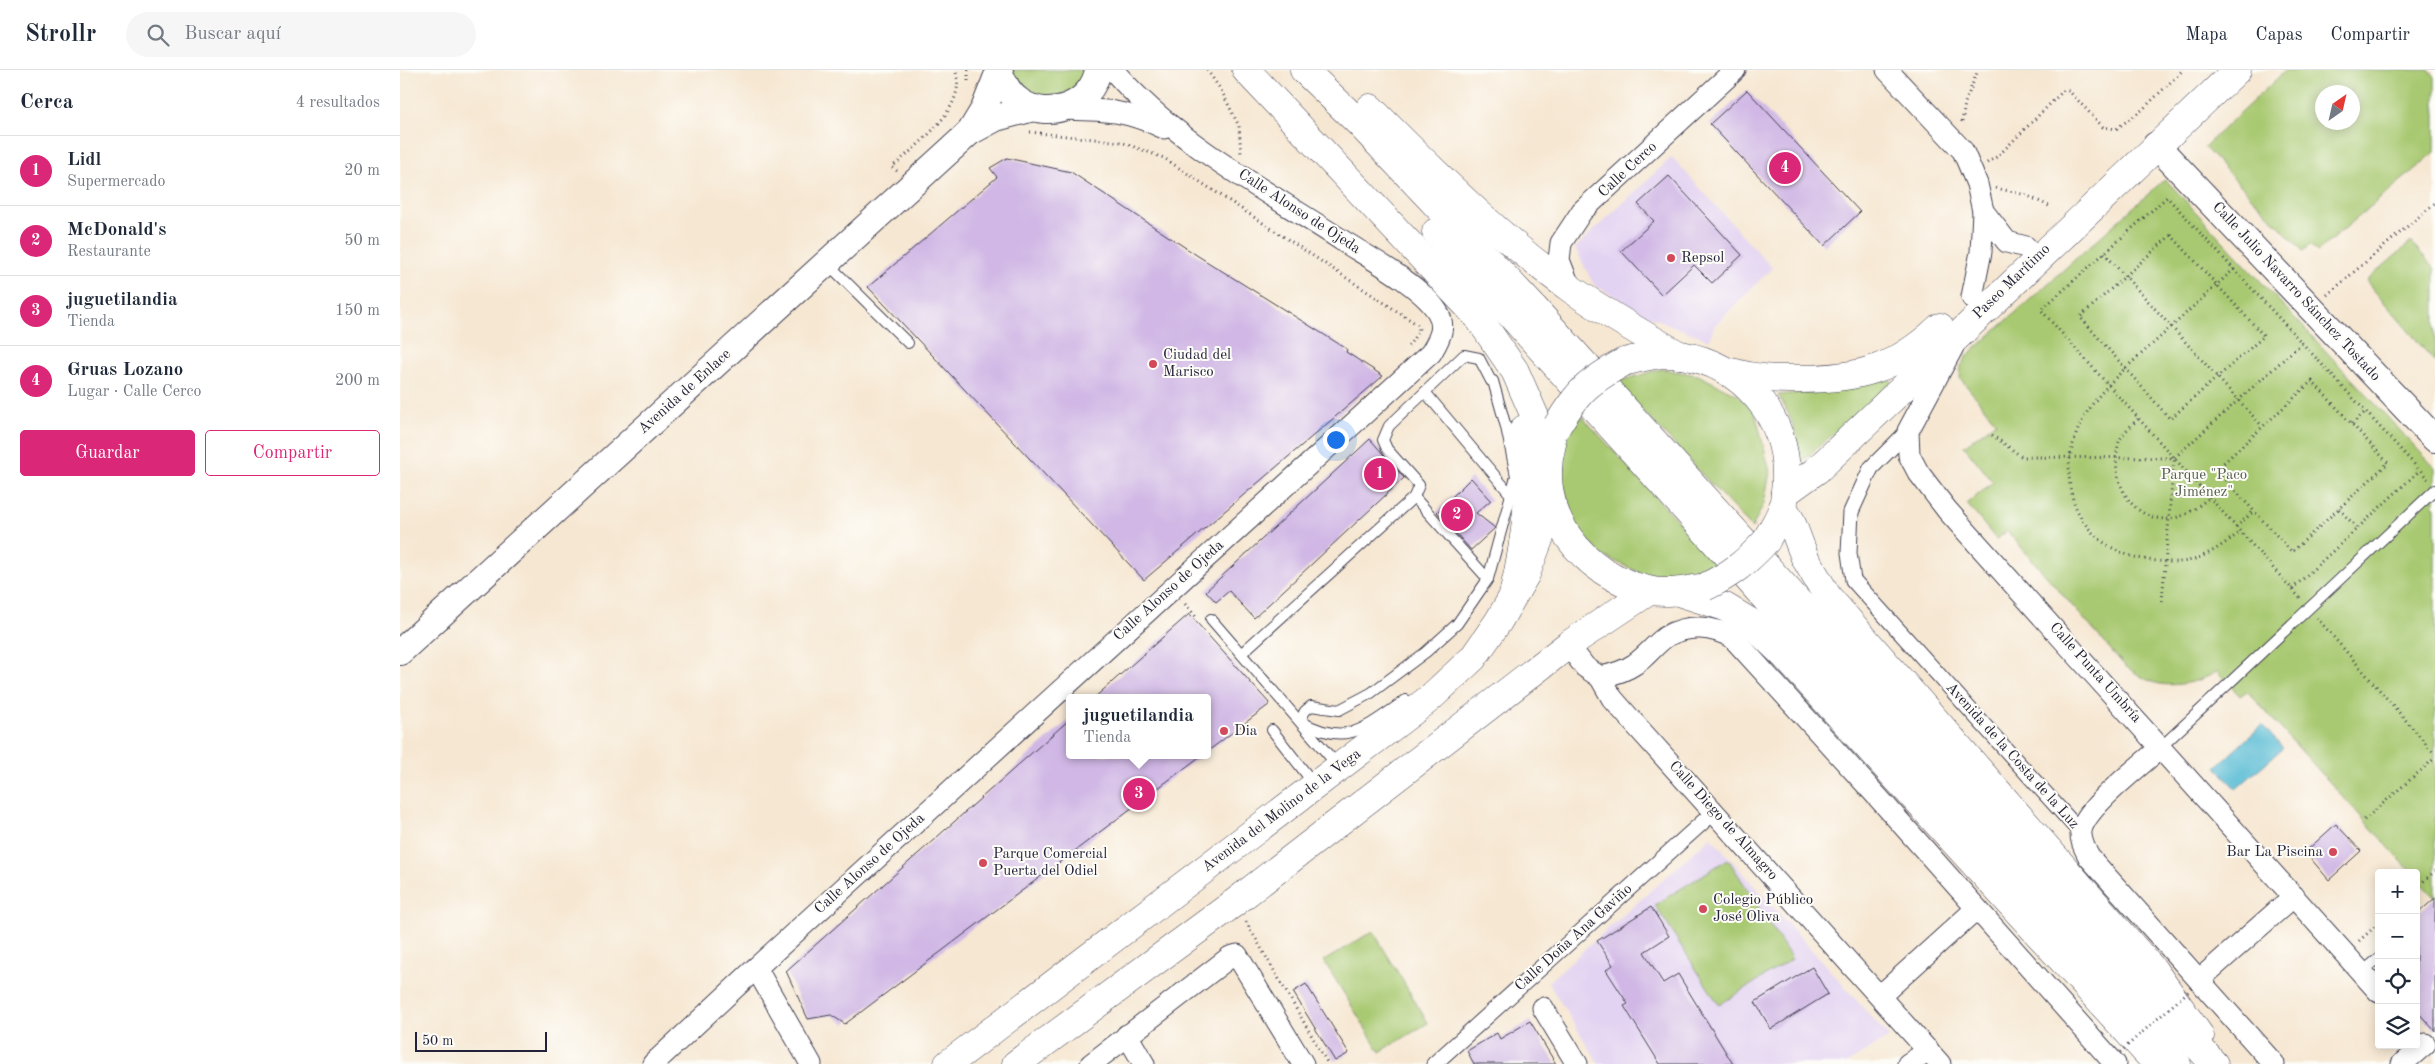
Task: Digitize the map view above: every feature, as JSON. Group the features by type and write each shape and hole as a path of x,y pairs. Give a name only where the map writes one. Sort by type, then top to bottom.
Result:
{"main road":[{"path":"1246,70 1478,317 1515,371 1540,428 1548,469 1552,504 1566,536 1588,562 1616,581 1649,591 1678,592 1705,587 1728,576 1742,566 1766,541 1784,500 1786,466 1781,438 1770,412 1752,390 1731,372 1706,360 1679,355 1651,355 1624,362 1596,377 1574,399 1557,426 1551,447 1548,469"},
{"path":"1285,70 1395,187 1570,380 2177,1064"},
{"path":"1304,70 1359,123 1533,307 2214,1064"},
{"path":"1332,70 1449,185 1517,245 1570,288 1623,324 1679,355"},
{"name":"Paseo Marítimo","path":"1731,372 1756,379 1833,379 1865,374 1920,347 2215,70"},
{"name":"Paseo Marítimo","path":"1784,500 2237,70"},
{"path":"1513,595 1523,554 1529,494 1528,451 1515,371"},
{"path":"1784,500 1806,558 1828,597 2154,971 2219,1064"},
{"name":"Avenida del Molino de la Vega","path":"948,1064 1338,766 1429,699 1473,658 1498,622 1526,574 1552,504"},
{"path":"1016,1064 1234,903 1568,645 1649,591"},
{"path":"1678,592 1725,607 1750,622 1786,657 2157,1064"}],"street":[{"path":"999,71 1010,92 1020,102 1028,119 1076,103 1089,91 1098,70"},
{"name":"Calle Alonso de Ojeda","path":"654,1064 756,968 1431,353 1440,338 1442,327 1437,312 1417,292 1388,270 1190,141 1153,111 1113,70"},
{"name":"Calle Cerco","path":"1570,288 1560,260 1561,243 1582,212 1735,70"},
{"path":"1887,70 1964,152 1977,184 1983,211 1980,252 1972,297"},
{"name":"Avenida de Enlace","path":"970,132 984,109 999,71"},
{"name":"Calle Alonso de Ojeda","path":"1060,109 1120,111 1140,117 1190,141"},
{"name":"Avenida de Enlace","path":"400,652 970,132 996,118 1028,119"},
{"name":"Calle Julio Navarro Sánchez Tostado","path":"2156,145 2435,439"},
{"path":"1983,211 2007,242 2026,247"},
{"path":"1908,431 1963,329"},
{"name":"Calle Punta Umbría","path":"1908,431 1909,455 1918,472 1947,510 2375,988"},
{"name":"Avenida de la Costa de la Luz","path":"1908,431 1871,468 1851,512 1849,554 1853,580 2081,833 2082,843 2089,858 2194,985 2274,1064"},
{"path":"1600,678 1626,669 1640,660 1667,636 1681,630 1699,627 1724,633 1733,638 1852,768 2112,1060"},
{"name":"Calle Diego de Almagro","path":"1568,645 1586,667 1600,678 1612,698 1633,722 1934,1058"},
{"path":"1626,669 1626,704 1633,722"},
{"path":"2081,833 2084,821 2094,808 2161,747"},
{"name":"Calle Doña Ana Gaviño","path":"1434,1064 1714,812"},
{"path":"2194,985 2294,896"},
{"path":"1880,996 1976,909"},
{"path":"1091,1064 1230,957 1237,955 1303,1064"},
{"path":"756,968 811,1064"},
{"path":"1543,1008 1577,1064"},
{"path":"1127,1035 1144,1064"},
{"path":"2402,1064 2425,1045"},
{"path":"1908,1064 1934,1058"}],"lane":[{"path":"827,262 908,343"},
{"path":"1242,653 1414,497 1419,485 1387,449 1384,440 1389,426 1464,355 1479,358 1491,381 1493,381 1506,427 1516,476 1488,578 1457,624 1426,652 1371,693 1339,710 1312,706 1305,711 1300,720"},
{"path":"1426,392 1511,495"},
{"path":"2161,747 2309,608 2432,486"},
{"path":"1414,497 1488,578"},
{"path":"1207,622 1242,653 1338,766"},
{"path":"1300,720 1316,729 1343,735 1360,731 1416,694 1429,699"},
{"path":"1272,730 1314,785"},
{"path":"2362,973 2378,959"}],"path":[{"path":"892,167 914,149 952,107 958,88 954,70"},
{"path":"1207,70 1221,90 1239,126 1241,156"},
{"path":"1964,125 1961,119 1964,103 1978,70"},
{"path":"1984,158 1988,162 1998,156 2064,90 2069,91 2103,127 2116,129 2142,110 2183,70"},
{"path":"1028,119 1070,138 1121,142 1164,158 1418,325 1419,330 1405,352"},
{"path":"1977,184 2026,195 2050,206"},
{"path":"2432,486 2167,196 2041,310 2309,608 2435,754"},
{"path":"2310,308 2435,203"},
{"path":"2171,235 2217,285 2264,336 2170,419 2080,316 2171,235"},
{"path":"2104,253 2262,426"},
{"path":"2234,269 2108,385 2085,415 2077,431 2070,456 2068,474 2074,501 2083,521 2093,535 2106,546 2124,554 2143,560 2186,561 2208,554 2241,532"},
{"path":"1992,436 2022,457 2174,458 2302,343"},
{"path":"2312,381 2388,463 2292,552 2216,470 2262,426 2312,381"},
{"path":"2352,424 2365,412"},
{"path":"2138,419 2119,441 2117,472 2121,488 2129,502 2140,511 2168,518 2184,515 2210,498"},
{"path":"2162,601 2174,458"},
{"path":"2292,589 2419,471"},
{"path":"2339,509 2357,528"},
{"path":"2236,527 2254,511"},
{"path":"1186,599 1184,603 1207,622"},
{"path":"2364,820 2435,758"},
{"path":"2420,884 2435,871"},
{"path":"1246,923 1328,1064"},
{"path":"2358,942 2375,927"},
{"path":"2112,1060 2194,985"}],"shaded area":[{"name":"Repsol","path":"1672,157 1772,268 1714,326 1709,340 1651,317 1594,285 1575,248"},
{"name":"Colegio Público José Oliva","path":"1711,837 1889,1037 1846,1064 1599,1064 1548,982"}],"green space":[{"path":"1009,70 1090,70 1079,88 1049,100 1024,91"},
{"path":"2286,70 2429,70 2435,78 2435,152 2317,252 2310,245 2303,251 2204,147"},
{"name":"Parque \"Paco Jiménez\"","path":"2165,179 2435,468 2435,502 2433,505 2435,508 2435,898 2420,882 2420,869 2408,869 2247,691 2240,696 2217,671 2205,678 2182,684 2160,684 2142,677 2125,666 2007,531 1996,539 1967,504 1993,482 1964,446 1996,422 1960,378 1961,366 1967,356"},
{"path":"2411,242 2435,269 2435,362 2366,281"},
{"path":"1661,369 1698,375 1738,395 1755,412 1770,472 1764,503 1752,528 1616,382"},
{"path":"1888,377 1892,382 1797,466 1794,429 1778,395 1854,388"},
{"path":"1578,412 1717,564 1683,575 1643,574 1601,555 1575,525 1562,479 1566,441"},
{"path":"1728,859 1792,959 1719,1005 1655,905"},
{"path":"1373,931 1428,1023 1380,1052 1324,961"}],"water":[{"path":"2262,725 2283,748 2236,789 2216,767"}],"building":[{"path":"1747,90 1860,212 1824,246 1710,124"},
{"name":"Ciudad del Marisco","path":"1007,158 1071,172 1198,256 1347,349 1346,352 1383,376 1144,580 868,287 997,177 990,168"},
{"path":"1669,176 1742,255 1712,283 1694,265 1662,295 1621,251 1654,221 1638,204"},
{"path":"1370,439 1404,478 1254,618 1229,591 1216,602 1206,591"},
{"path":"1471,478 1491,500 1476,513 1495,528 1471,550 1437,512"},
{"path":"1189,614 1270,704 1211,749 1211,694 1099,694"},
{"name":"Parque Comercial Puerta del Odiel","path":"1066,723 1066,759 1197,759 845,1024 831,1015 808,1019 786,971"},
{"name":"Bar La Piscina","path":"2336,824 2361,851 2329,880 2305,852"},
{"path":"2435,898 2435,1031 2420,1014 2420,911"},
{"path":"1651,907 1669,936 1644,952 1663,983 1678,974 1733,1064 1660,1064 1624,1006 1628,1004 1606,970 1613,965 1597,941"},
{"path":"1812,967 1828,994 1771,1029 1755,1002"},
{"path":"1306,984 1349,1053 1335,1061 1293,992"},
{"path":"1530,1021 1556,1064 1474,1064 1467,1051 1497,1033 1500,1039"}],"place":[{"name":"Gruas Lozano","path":"1785,168"},
{"name":"Repsol","path":"1671,258"},
{"name":"Ciudad del Marisco","path":"1153,364"},
{"name":"Lidl","path":"1380,474"},
{"name":"McDonald's","path":"1457,515"},
{"name":"Dia","path":"1224,731"},
{"name":"juguetilandia","path":"1139,794"},
{"name":"Bar La Piscina","path":"2333,852"},
{"name":"Parque Comercial Puerta del Odiel","path":"983,863"},
{"name":"Colegio Público José Oliva","path":"1703,909"}]}
